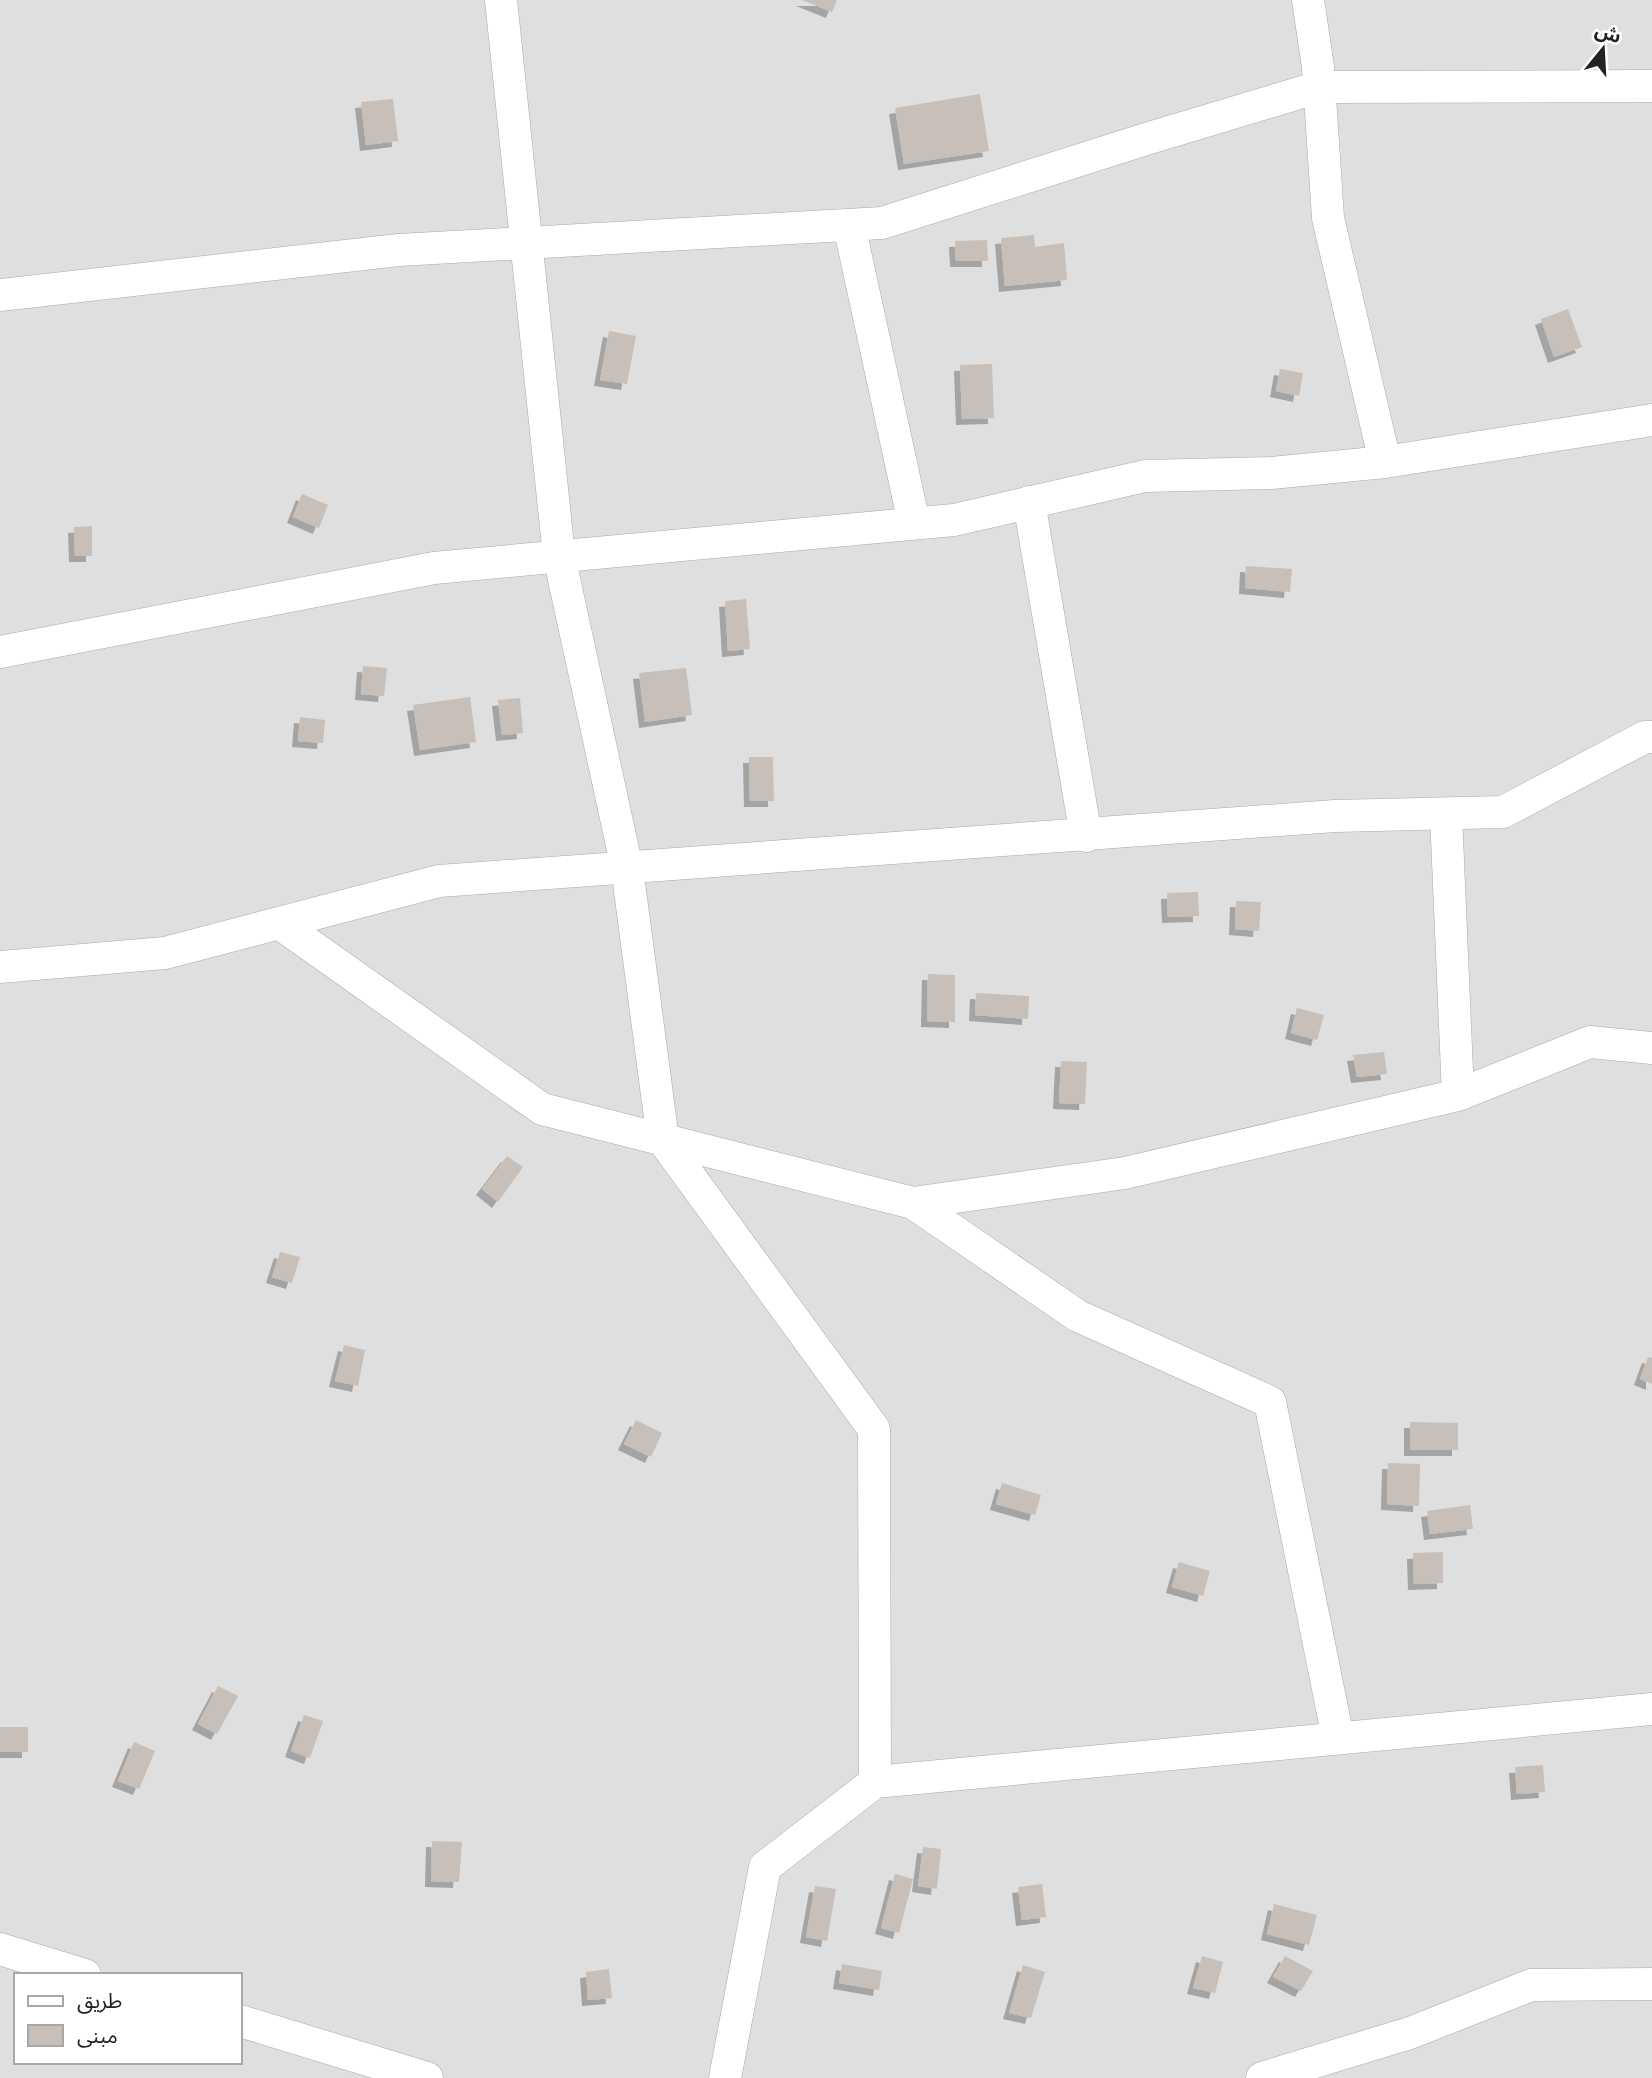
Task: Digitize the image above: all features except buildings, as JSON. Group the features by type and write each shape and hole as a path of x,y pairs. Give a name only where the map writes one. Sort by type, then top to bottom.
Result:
{"street":[{"path":"501,0 559,556 627,867 663,1140 874,1429 875,1782"},
{"path":"1308,0 1319,87 1328,218 1385,462"},
{"path":"0,295 399,250 881,223 1319,87 1652,86"},
{"path":"849,225 914,523"},
{"path":"0,652 434,568 954,520 1145,476 1271,473 1385,462 1652,420"},
{"path":"1029,502 1086,836"},
{"path":"0,967 165,953 439,881 1335,816 1503,812 1644,737 1652,737"},
{"path":"1446,814 1458,1095"},
{"path":"279,923 542,1109 912,1203 1078,1316 1270,1402 1338,1738"},
{"path":"912,1203 1125,1173 1458,1095 1590,1042 1652,1048"},
{"path":"725,2078 765,1867 875,1782 1652,1709"},
{"path":"0,1949 78,1973"},
{"path":"1262,2078 1410,2032 1531,1985 1652,1984"},
{"path":"242,2022 427,2078"}],"shaded area":[{"path":"0,0 1652,0 1652,2078 0,2078"}]}
